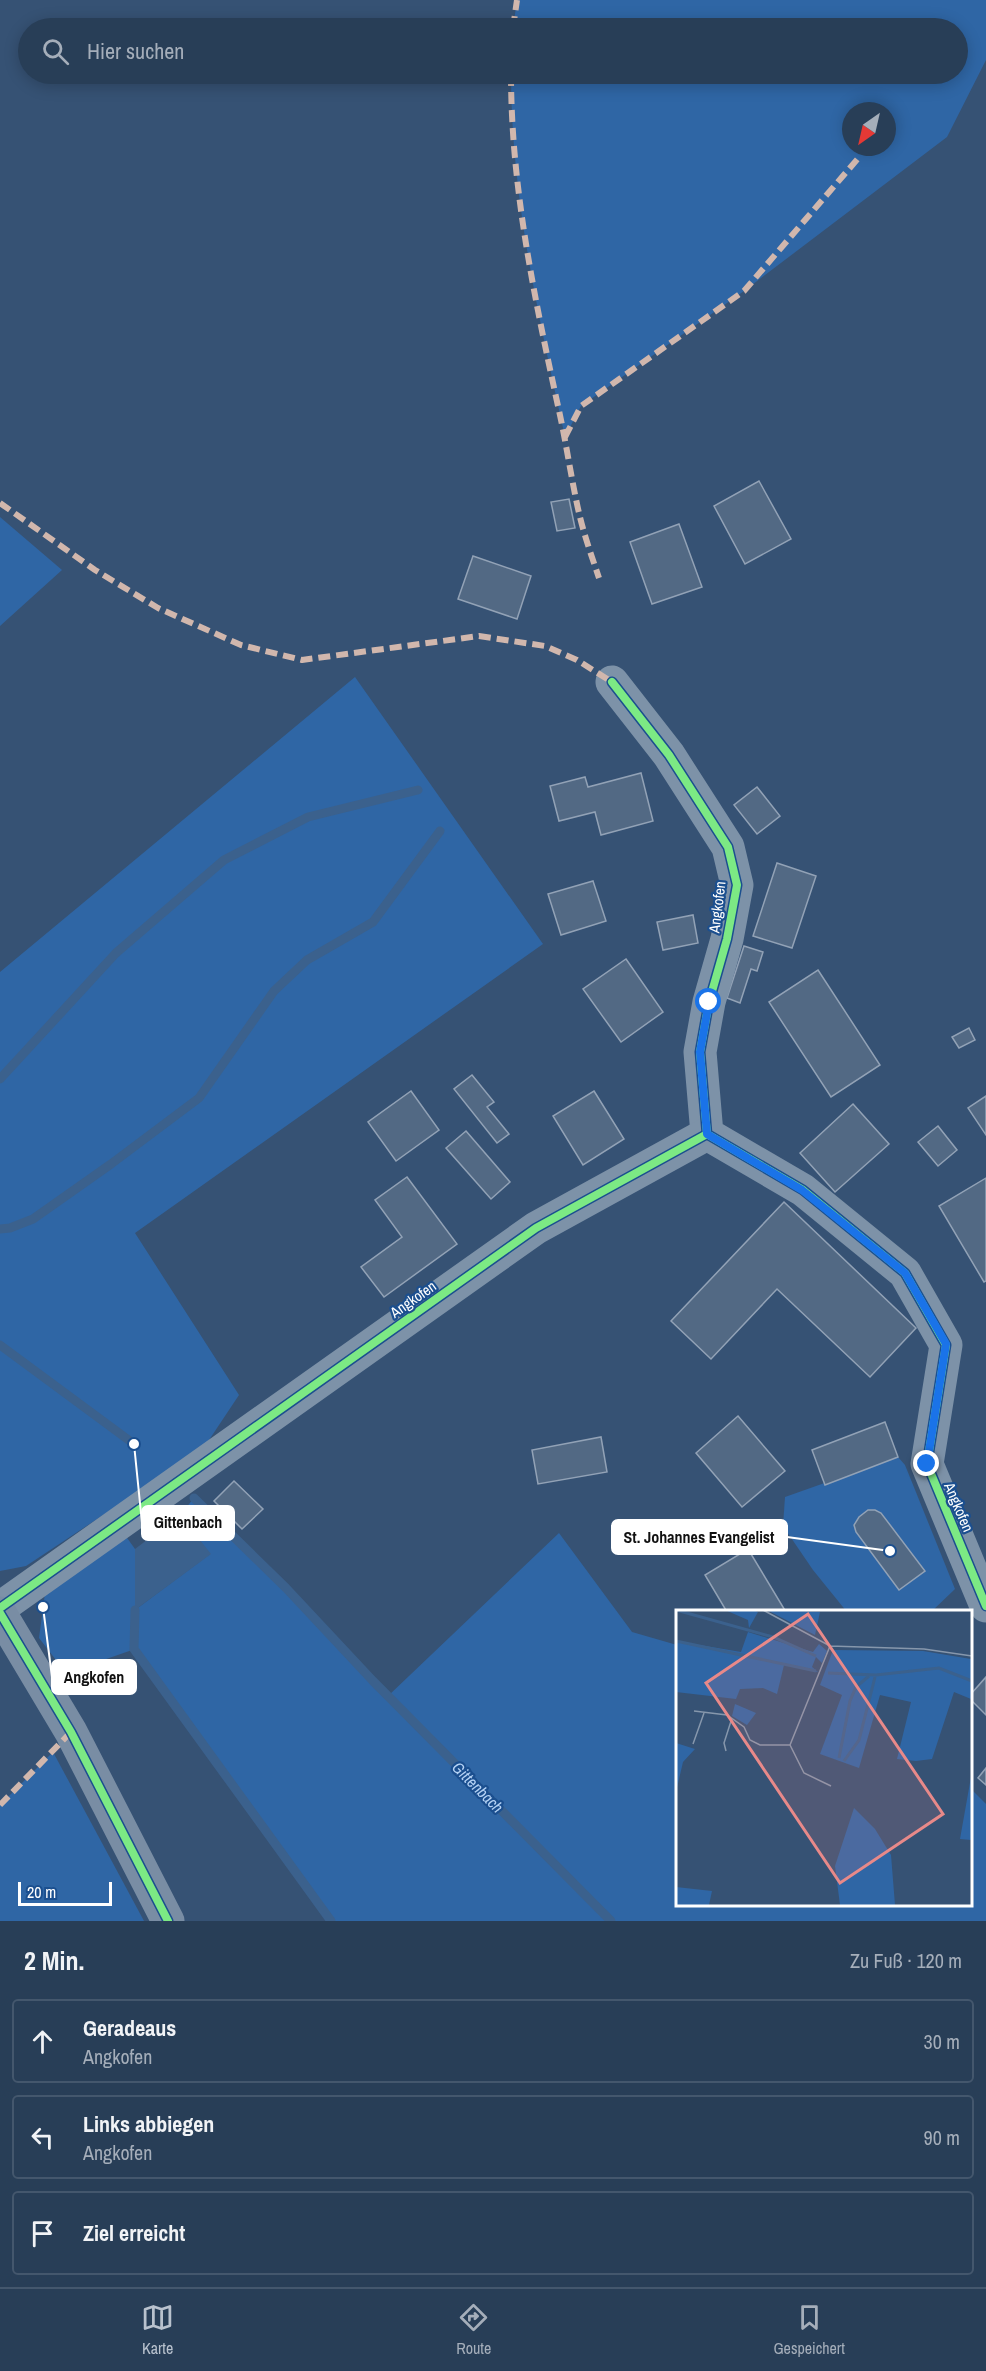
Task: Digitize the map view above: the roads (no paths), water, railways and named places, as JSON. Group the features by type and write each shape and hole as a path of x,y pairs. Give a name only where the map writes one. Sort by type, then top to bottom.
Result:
{"street":[{"name":"Angkofen","path":"612,682 669,755 728,847 737,885 727,939 709,1002 700,1052 707,1134"},
{"name":"Angkofen","path":"707,1134 802,1190 905,1273 946,1344 927,1464 986,1606"},
{"name":"Angkofen","path":"0,1608 537,1228 707,1134"},
{"path":"0,1613 71,1732 168,1921"}],"waterway":[{"path":"0,1079 116,953 224,860 308,817 418,790"},
{"path":"0,1229 10,1228 33,1219 199,1098 274,991 307,960 373,922 440,831"},
{"name":"Gittenbach","path":"0,1345 134,1444"},
{"name":"Gittenbach","path":"194,1498 286,1588 373,1681 611,1921"},
{"path":"135,1610 134,1649 331,1921"}],"place":[{"name":"Gittenbach","path":"134,1444"},
{"name":"St. Johannes Evangelist","path":"890,1551"},
{"name":"Angkofen","path":"43,1607"}]}
